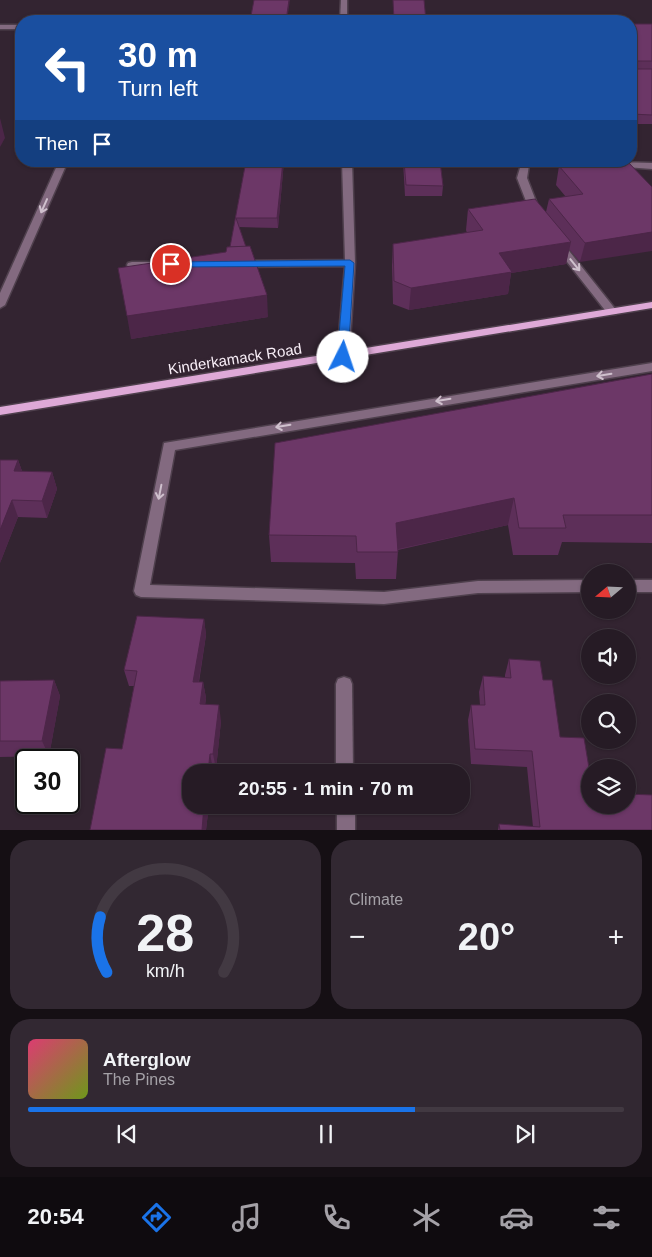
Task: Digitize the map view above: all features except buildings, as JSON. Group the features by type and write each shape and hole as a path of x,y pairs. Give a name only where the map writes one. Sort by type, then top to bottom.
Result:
{"main road":[{"name":"Kinderkamack Road","path":"0,411 343,357 652,305"}],"street":[{"path":"344,0 344,15"},
{"path":"0,27 15,27"},
{"path":"637,165 652,166"},
{"path":"0,306 61,167"},
{"path":"343,357 350,263 347,167"},
{"path":"524,167 522,178 538,220 612,312"},
{"path":"632,167 641,177"},
{"path":"231,264 350,263"},
{"path":"132,265 162,265"},
{"path":"581,586 478,587 384,598 141,591 169,446 652,367"},
{"path":"636,586 652,586"},
{"path":"344,684 346,764"},
{"path":"346,814 346,830"}],"route":[{"path":"171,264 350,263 343,357"}]}
